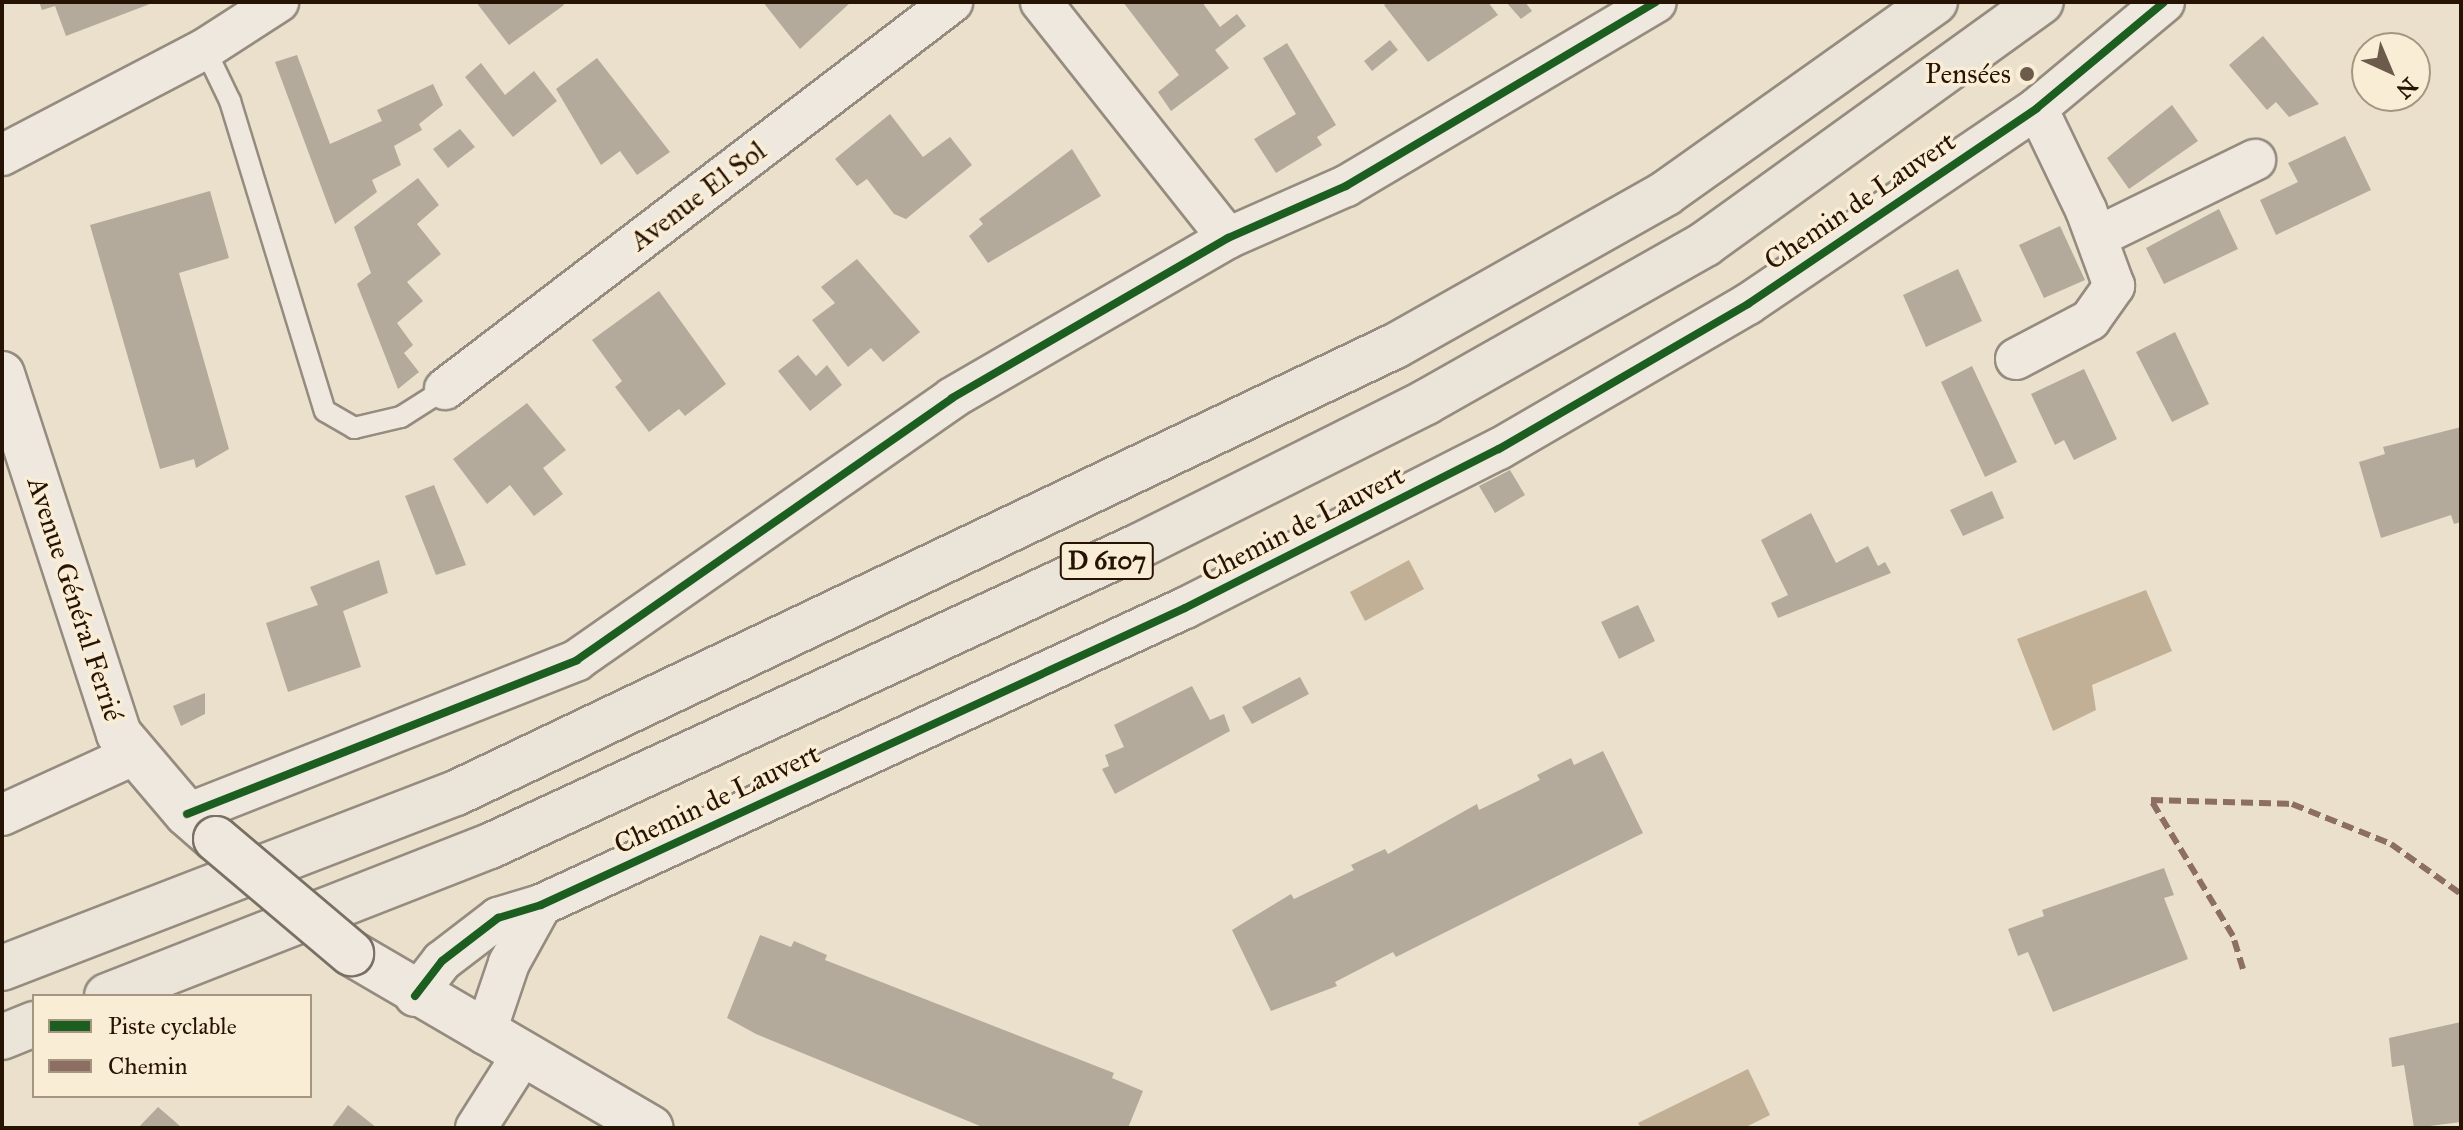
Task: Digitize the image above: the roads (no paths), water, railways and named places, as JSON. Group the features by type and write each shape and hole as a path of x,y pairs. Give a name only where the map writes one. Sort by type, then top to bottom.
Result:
{"highway":[{"name":"D 6107","path":"2,968 456,793 1395,346 1666,193 1935,2"},
{"name":"D 6107","path":"112,994 490,846 1139,546 1426,402 1705,244 2041,2"},
{"path":"2,1037 32,1025"}],"street":[{"path":"2,155 205,49 278,2"},
{"name":"Avenue El Sol","path":"445,389 952,2"},
{"path":"1041,2 1228,238"},
{"path":"202,826 577,660 952,398 1228,238 1346,186 1656,2"},
{"name":"Chemin de Lauvert","path":"415,996 442,961 498,918 541,905 1185,608 1499,449 1748,304 2037,108 2164,2"},
{"path":"2016,359 2090,320 2114,286 2097,237 2037,108"},
{"path":"2097,237 2255,160"},
{"name":"Avenue Général Ferrié","path":"2,374 119,734 135,754 202,826 351,953 415,996 651,1128"},
{"path":"2,815 135,754"},
{"path":"485,1034 509,963 541,905"},
{"path":"476,1128 523,1054"}],"lane":[{"path":"205,49 230,101 325,411 354,428 401,417 445,389"}],"place":[{"name":"Pensées","path":"2027,74"}]}
